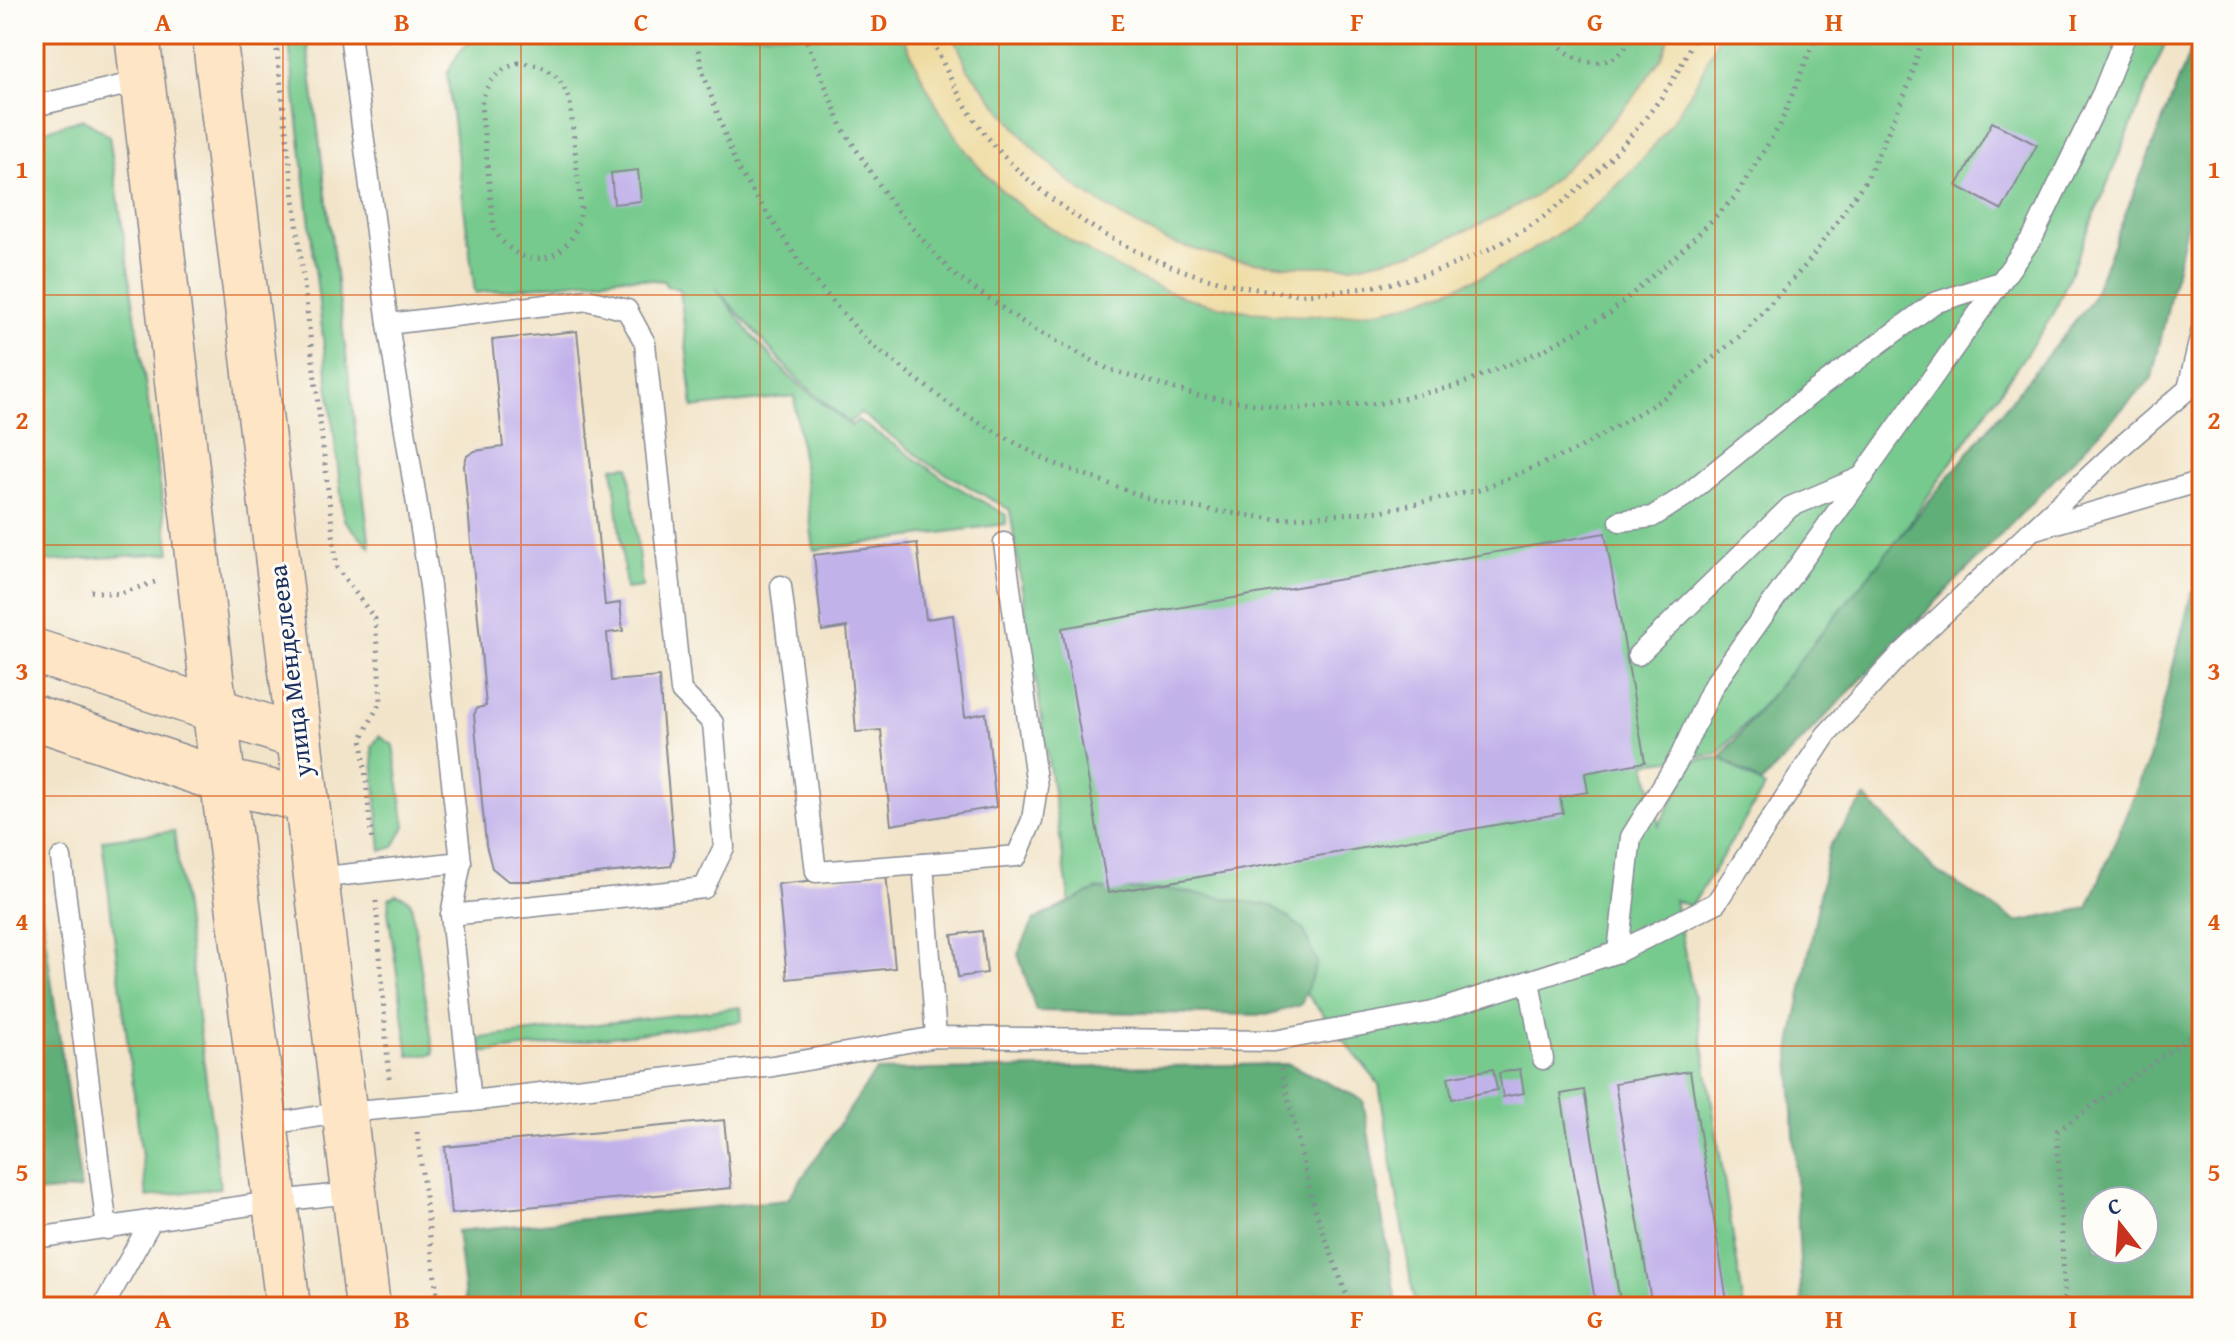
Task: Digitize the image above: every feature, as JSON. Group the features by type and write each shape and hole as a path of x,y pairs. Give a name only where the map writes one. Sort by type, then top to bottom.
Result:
{"main road":[{"path":"137,34 223,781 288,1307"},
{"name":"улица Менделеева","path":"214,34 368,1307"},
{"path":"34,651 298,737"},
{"path":"34,717 223,781 306,800"}],"lane":[{"path":"350,34 388,324 430,586 461,862 451,915 471,1101"},
{"path":"1618,952 1631,837 1679,759 1713,686 2034,235 2103,92 2126,34"},
{"path":"34,106 142,81"},
{"path":"1620,521 1652,517 1685,496 1812,393 1934,303 2000,282"},
{"path":"388,324 588,300 627,310 645,343 681,691 713,723 724,847 704,888 451,915"},
{"path":"266,1125 344,1112 471,1101 773,1066 936,1037 1274,1041 1433,1012 1618,952 1716,903 1826,735 1897,658 2124,444 2188,389 2202,329"},
{"path":"1638,655 1790,507 1864,476"},
{"path":"2032,530 2202,481"},
{"path":"781,586 816,872 1017,856 1032,820 1037,787 1004,543"},
{"path":"61,858 107,1229"},
{"path":"316,878 461,862"},
{"path":"923,864 936,1037"},
{"path":"1529,981 1543,1059"},
{"path":"34,1238 150,1223 275,1200 354,1193"},
{"path":"103,1307 150,1223"}],"path":[{"path":"275,34 337,568 375,619 381,700 362,738 391,1108"},
{"path":"695,34 703,73 737,168 803,267 867,341 957,410 1048,461 1161,503 1274,519 1381,511 1479,490 1576,450 1661,400 1741,335 1807,264 1868,177 1910,82 1923,34"},
{"path":"804,34 843,129 893,206 953,274 1030,327 1108,369 1199,396 1290,409 1382,403 1456,386 1542,351 1610,313 1679,253 1735,197 1780,125 1817,34"},
{"path":"930,34 951,82 989,139 1042,192 1098,231 1158,263 1227,284 1301,294 1370,289 1428,276 1492,247 1546,217 1594,177 1653,112 1677,77 1695,34"},
{"path":"1552,34 1558,46 1569,56 1595,62 1608,60 1621,52 1632,34"},
{"path":"518,63 546,67 565,87 570,102 581,207 576,235 567,246 543,259 513,253 494,229 481,106 492,78 504,68 518,63"},
{"path":"91,591 119,594 167,578"},
{"path":"2065,1307 2057,1131 2202,1028"},
{"path":"1274,1041 1314,1207 1351,1307"},
{"path":"413,1106 437,1294 457,1307"}],"green space":[{"path":"288,34 306,34 370,547 344,520"},
{"path":"482,34 2169,34 2054,313 1853,605 1718,754 1646,763 1659,825 1695,760 1720,758 1765,787 1691,907 1674,900 1701,1033 1744,1307 1415,1307 1379,1084 1290,973 1081,976 1010,510 929,464 860,413 849,423 795,377 715,287 753,337 790,377 851,426 858,420 949,482 1006,515 1006,524 814,550 794,396 693,408 680,289 666,286 664,281 622,277 475,293 447,74 460,51 482,38"},
{"path":"2197,34 2202,34 2202,155 2152,378 1761,783 1721,757 2090,303"},
{"path":"83,119 109,136 170,553 38,562 34,551 34,374 43,131"},
{"path":"629,466 642,587 626,589 613,467"},
{"path":"2202,584 2202,1307 1802,1307 1790,1051 1829,847 1865,797 1935,870 2017,922 2088,908 2149,759 2192,592"},
{"path":"379,736 393,745 405,826 394,847 381,851 372,747"},
{"path":"174,831 220,1188 147,1197 102,840"},
{"path":"34,858 81,1189 34,1193"},
{"path":"1097,889 1173,890 1272,906 1303,929 1317,963 1301,1005 1266,1015 1036,1011 1018,954 1034,920"},
{"path":"396,894 411,903 434,1054 409,1056 388,911 389,898"},
{"path":"741,1007 742,1021 482,1053 480,1038"},
{"path":"1289,1064 1363,1100 1397,1307 466,1307 457,1231 787,1200 876,1071"}],"sand":[{"path":"902,34 953,34 968,69 1030,145 1072,184 1166,241 1228,259 1288,266 1352,266 1412,253 1475,227 1534,197 1588,147 1630,101 1662,57 1670,34 1719,34 1700,76 1677,115 1650,151 1619,184 1549,240 1510,263 1415,302 1382,310 1319,316 1255,312 1179,295 1112,265 1045,224 999,188 962,146 929,92"}],"building":[{"path":"1992,122 2037,145 2002,210 1957,186"},
{"path":"638,170 641,201 614,204 611,173"},
{"path":"577,331 605,605 620,603 623,631 607,633 611,681 659,677 674,854 671,866 508,881 492,868 486,845 474,715 477,708 486,706 464,465 467,456 475,451 503,447 492,340"},
{"path":"1605,533 1645,762 1585,773 1588,792 1560,797 1563,813 1108,893 1062,628"},
{"path":"917,543 926,619 953,615 965,717 986,713 996,807 891,825 881,730 856,732 847,627 822,631 814,555"},
{"path":"886,873 895,968 787,979 778,884"},
{"path":"982,931 987,973 958,977 952,935"},
{"path":"1493,1069 1497,1090 1452,1099 1448,1077"},
{"path":"1520,1069 1524,1093 1503,1097 1499,1073"},
{"path":"1690,1071 1728,1307 1652,1307 1615,1083"},
{"path":"1584,1090 1621,1307 1596,1307 1561,1094"},
{"path":"724,1120 731,1188 451,1214 445,1147"}]}
